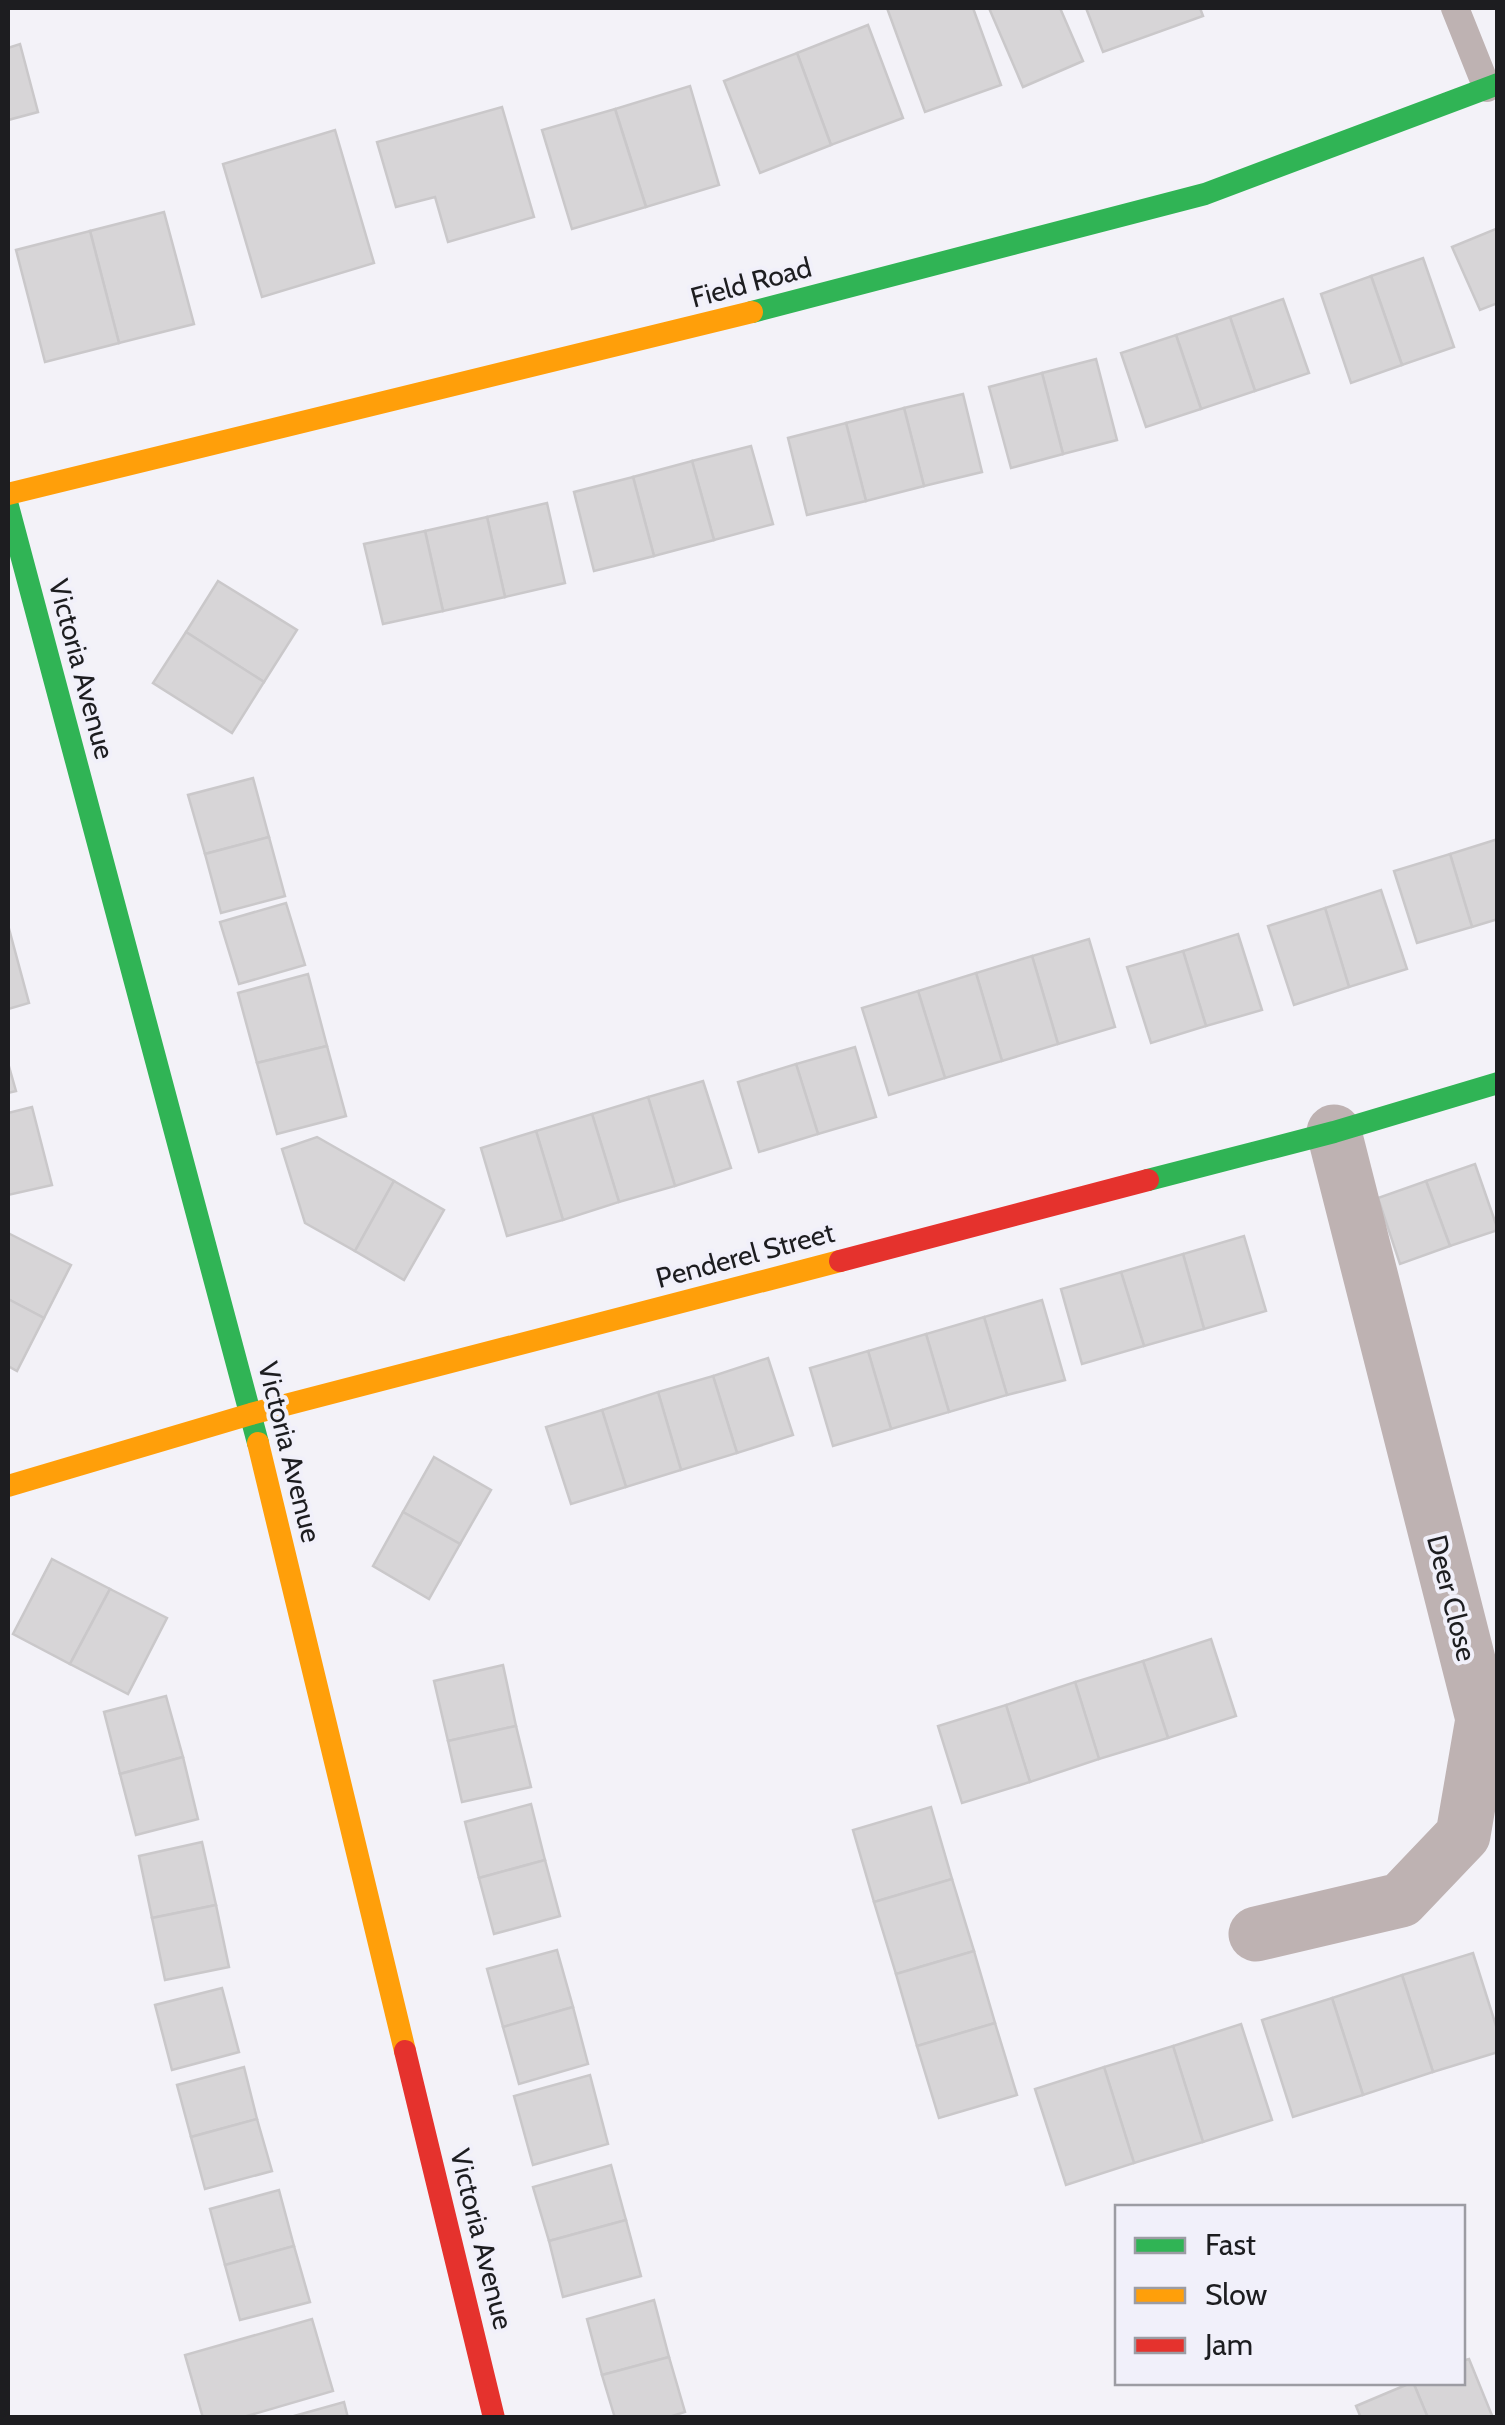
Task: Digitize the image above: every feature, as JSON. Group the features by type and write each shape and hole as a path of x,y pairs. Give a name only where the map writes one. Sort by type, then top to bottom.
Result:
{"street":[{"name":"Field Road","path":"8,494 623,346 1205,194 1492,86"},
{"name":"Victoria Avenue","path":"8,506 250,1414 494,2418"},
{"name":"Penderel Street","path":"8,1486 250,1414 1334,1132 1498,1083"},
{"name":"Deer Close","path":"1256,1934 1402,1900 1463,1836 1483,1719 1334,1132"}],"lane":[{"path":"1454,8 1492,86"}],"building":[{"path":"887,8 973,8 1001,85 925,112"},
{"path":"989,8 1060,8 1083,61 1023,87"},
{"path":"1086,8 1200,8 1203,16 1103,52"},
{"path":"868,25 903,118 831,145 797,53"},
{"path":"20,44 38,112 8,120 8,48"},
{"path":"797,53 831,145 760,173 724,81"},
{"path":"690,86 719,185 646,207 615,109"},
{"path":"502,107 534,217 448,242 435,197 396,207 377,142"},
{"path":"615,109 646,207 572,229 542,130"},
{"path":"335,130 374,263 262,297 223,164"},
{"path":"164,212 194,324 119,343 90,231"},
{"path":"1498,228 1498,303 1480,310 1452,247"},
{"path":"90,231 119,343 45,362 16,250"},
{"path":"1423,258 1454,347 1402,365 1371,276"},
{"path":"1371,276 1402,365 1351,383 1321,294"},
{"path":"1283,299 1309,373 1255,391 1230,317"},
{"path":"1230,317 1255,391 1201,409 1176,335"},
{"path":"1176,335 1201,409 1146,427 1121,353"},
{"path":"1096,359 1117,440 1063,454 1042,373"},
{"path":"1042,373 1063,454 1011,468 989,387"},
{"path":"963,394 982,472 924,486 904,408"},
{"path":"904,408 924,486 866,501 846,423"},
{"path":"846,423 866,501 807,515 788,438"},
{"path":"751,446 773,524 714,540 692,461"},
{"path":"692,461 714,540 654,556 633,477"},
{"path":"633,477 654,556 594,571 574,492"},
{"path":"547,503 565,583 505,597 487,517"},
{"path":"487,517 505,597 443,611 425,531"},
{"path":"425,531 443,611 383,624 364,544"},
{"path":"218,581 297,630 264,682 186,632"},
{"path":"186,632 264,682 232,733 153,683"},
{"path":"253,778 269,837 205,854 188,795"},
{"path":"269,837 285,896 221,913 205,854"},
{"path":"1498,839 1498,919 1472,927 1450,854"},
{"path":"1450,854 1472,927 1417,943 1394,871"},
{"path":"1381,890 1407,969 1349,987 1325,908"},
{"path":"286,903 305,965 239,984 220,922"},
{"path":"1325,908 1349,987 1294,1005 1268,926"},
{"path":"8,925 29,1003 8,1009"},
{"path":"1238,934 1262,1010 1206,1026 1183,951"},
{"path":"1089,939 1115,1027 1058,1044 1032,956"},
{"path":"1183,951 1206,1026 1151,1043 1127,967"},
{"path":"1032,956 1058,1044 1002,1061 976,973"},
{"path":"976,973 1002,1061 945,1078 918,991"},
{"path":"308,974 327,1046 257,1063 238,993"},
{"path":"918,991 945,1078 889,1095 862,1008"},
{"path":"327,1046 346,1116 277,1134 257,1063"},
{"path":"855,1047 876,1117 818,1134 796,1064"},
{"path":"8,1063 16,1091 8,1093"},
{"path":"796,1064 818,1134 759,1152 738,1082"},
{"path":"703,1081 731,1168 675,1186 648,1097"},
{"path":"648,1097 675,1186 619,1202 592,1114"},
{"path":"32,1107 52,1185 8,1195 8,1113"},
{"path":"592,1114 619,1202 563,1220 536,1131"},
{"path":"536,1131 563,1220 507,1236 481,1148"},
{"path":"317,1137 394,1181 355,1251 305,1223 282,1149"},
{"path":"1475,1164 1498,1230 1450,1246 1426,1181"},
{"path":"394,1181 444,1210 404,1280 355,1251"},
{"path":"1426,1181 1450,1246 1400,1264 1378,1198"},
{"path":"8,1233 71,1265 44,1318 8,1299"},
{"path":"1244,1236 1266,1311 1204,1329 1183,1254"},
{"path":"1183,1254 1204,1329 1144,1346 1121,1272"},
{"path":"1121,1272 1144,1346 1082,1364 1061,1289"},
{"path":"8,1299 44,1318 17,1371 8,1366"},
{"path":"1042,1300 1065,1380 1007,1395 984,1317"},
{"path":"984,1317 1007,1395 949,1412 926,1334"},
{"path":"926,1334 949,1412 891,1429 868,1351"},
{"path":"868,1351 891,1429 833,1446 810,1368"},
{"path":"768,1358 793,1435 737,1453 713,1376"},
{"path":"713,1376 737,1453 681,1470 658,1392"},
{"path":"658,1392 681,1470 626,1487 602,1410"},
{"path":"602,1410 626,1487 571,1504 546,1427"},
{"path":"434,1457 491,1490 460,1544 403,1512"},
{"path":"403,1512 460,1544 429,1599 373,1566"},
{"path":"52,1559 110,1589 70,1664 13,1634"},
{"path":"110,1589 167,1618 128,1694 70,1664"},
{"path":"1211,1639 1236,1716 1168,1738 1143,1661"},
{"path":"1143,1661 1168,1738 1099,1759 1075,1682"},
{"path":"503,1665 516,1726 448,1741 434,1681"},
{"path":"1075,1682 1099,1759 1030,1782 1006,1705"},
{"path":"166,1696 183,1757 120,1774 104,1712"},
{"path":"1006,1705 1030,1782 962,1803 938,1726"},
{"path":"516,1726 531,1787 462,1802 448,1741"},
{"path":"183,1757 198,1819 136,1835 120,1774"},
{"path":"531,1804 545,1860 479,1878 465,1822"},
{"path":"931,1807 952,1879 874,1902 853,1830"},
{"path":"202,1842 216,1905 152,1918 139,1856"},
{"path":"545,1860 560,1916 494,1934 479,1878"},
{"path":"952,1879 974,1951 896,1974 874,1902"},
{"path":"216,1905 229,1967 165,1980 152,1918"},
{"path":"557,1950 573,2007 503,2027 487,1969"},
{"path":"974,1951 995,2023 917,2046 896,1974"},
{"path":"1473,1953 1498,2032 1498,2052 1433,2072 1402,1975"},
{"path":"1402,1975 1433,2072 1363,2095 1332,1998"},
{"path":"222,1988 239,2052 172,2070 155,2005"},
{"path":"1332,1998 1363,2095 1293,2117 1262,2020"},
{"path":"573,2007 588,2064 519,2084 503,2027"},
{"path":"995,2023 1017,2095 939,2118 917,2046"},
{"path":"1241,2024 1272,2120 1203,2142 1173,2046"},
{"path":"1173,2046 1203,2142 1134,2163 1104,2067"},
{"path":"244,2067 257,2119 191,2137 177,2085"},
{"path":"1104,2067 1134,2163 1066,2185 1035,2089"},
{"path":"590,2075 608,2144 533,2165 514,2096"},
{"path":"257,2119 272,2171 205,2189 191,2137"},
{"path":"611,2165 626,2220 549,2241 533,2187"},
{"path":"279,2190 294,2246 225,2265 210,2209"},
{"path":"626,2220 641,2276 563,2297 549,2241"},
{"path":"294,2246 310,2302 240,2320 225,2265"},
{"path":"654,2300 669,2357 602,2375 587,2319"},
{"path":"312,2319 333,2391 240,2418 203,2418 185,2355"},
{"path":"669,2357 685,2412 666,2418 615,2418 602,2375"},
{"path":"1469,2359 1493,2418 1428,2418 1414,2385 1465,2385 1465,2360"},
{"path":"1414,2385 1428,2418 1361,2418 1356,2406"},
{"path":"344,2402 348,2418 287,2418"}],"traffic: fast":[{"path":"752,312 1205,194 1498,84"},
{"path":"8,506 258,1443"},
{"path":"1148,1180 1334,1132 1498,1083"}],"traffic: slow":[{"path":"8,494 752,312"},
{"path":"8,1486 251,1414 840,1261"},
{"path":"258,1443 405,2051"}],"traffic: jam":[{"path":"840,1261 1148,1180"},
{"path":"405,2051 494,2418"}]}
